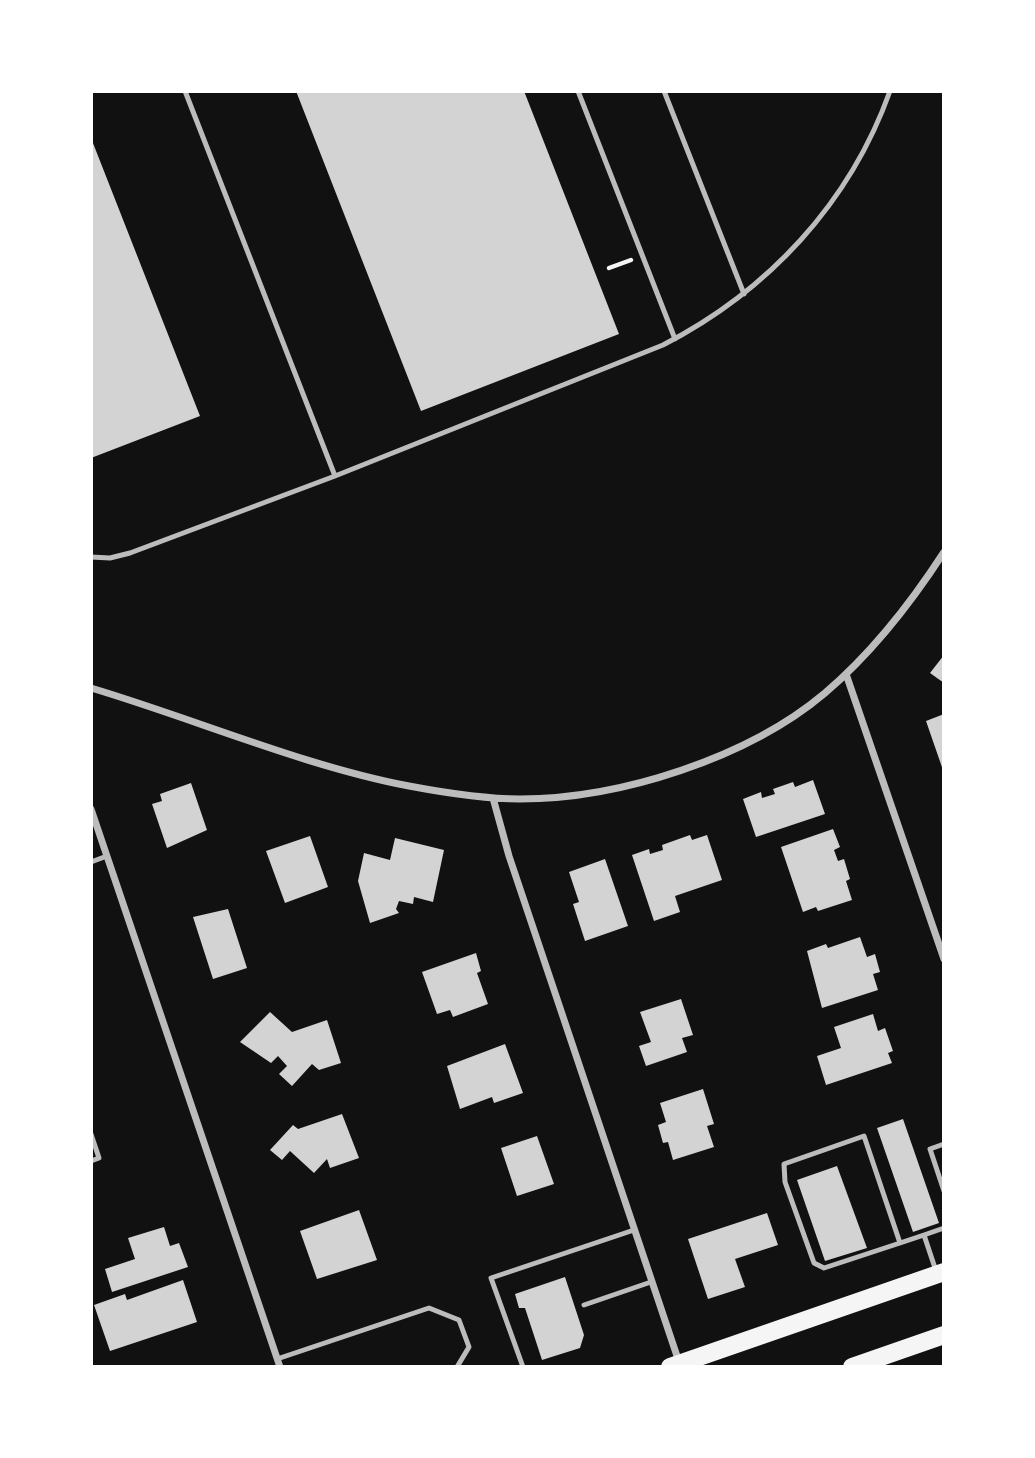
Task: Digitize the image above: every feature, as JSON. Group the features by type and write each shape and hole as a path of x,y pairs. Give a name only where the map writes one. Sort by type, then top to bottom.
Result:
{"main road":[{"path":"676,1366 940,1273"},
{"path":"852,1367 944,1335"}],"street":[{"path":"91,688 336,768 407,786 494,798 543,798 603,791 693,764 784,722 817,700 846,674 902,612 944,552"},
{"path":"846,674 944,959"},
{"path":"494,798 509,856 634,1230 676,1366"},
{"path":"91,809 279,1363"}],"lane":[{"path":"185,91 334,476"},
{"path":"578,91 674,339"},
{"path":"664,91 744,294"},
{"path":"91,557 110,558 130,553 334,476 674,339 744,294 786,257 830,206 866,148 890,91"},
{"path":"91,862 107,856"},
{"path":"91,1135 99,1158 91,1161"},
{"path":"900,1243 864,1136 784,1164 785,1182 814,1263 824,1268 900,1243 944,1228"},
{"path":"944,1144 930,1149 944,1191"},
{"path":"523,1367 491,1278 634,1230"},
{"path":"924,1235 940,1273"},
{"path":"584,1305 651,1282"},
{"path":"279,1363 429,1308 459,1320 469,1347 457,1367"}],"path":[{"path":"609,268 628,261"}],"building":[{"path":"296,91 524,91 619,334 421,411"},
{"path":"91,138 200,416 91,458"},
{"path":"944,655 944,683 930,673"},
{"path":"944,714 944,773 926,721"},
{"path":"813,780 825,814 756,837 743,799 761,792 762,798 775,794 773,789 793,782 795,787"},
{"path":"191,783 207,830 167,848 152,804 162,801 160,794"},
{"path":"833,829 840,847 834,850 838,861 844,859 850,879 846,881 852,900 818,911 816,907 803,912 781,847"},
{"path":"690,835 692,840 707,835 722,880 675,896 680,912 654,921 632,855 649,849 650,854 663,850 662,845"},
{"path":"310,836 328,887 285,903 266,851"},
{"path":"395,838 444,850 433,902 414,897 413,904 399,901 396,909 399,913 370,923 358,881 364,853 390,860"},
{"path":"605,859 628,926 585,941 573,904 579,902 569,872"},
{"path":"228,909 247,968 213,979 193,917"},
{"path":"860,937 867,957 875,954 880,972 873,974 878,990 822,1008 807,951 826,944 828,948"},
{"path":"476,953 481,971 477,973 488,1004 453,1017 450,1010 437,1014 422,972"},
{"path":"681,999 693,1035 682,1038 687,1052 646,1066 639,1046 651,1042 640,1012"},
{"path":"270,1012 292,1032 327,1020 341,1063 319,1070 312,1064 292,1086 279,1074 287,1066 278,1056 271,1063 240,1042"},
{"path":"873,1014 878,1031 885,1028 893,1051 888,1053 892,1063 826,1085 817,1056 841,1048 834,1027"},
{"path":"505,1044 523,1093 494,1103 492,1097 460,1109 447,1066"},
{"path":"703,1089 714,1124 707,1126 714,1147 673,1160 668,1142 663,1143 658,1125 666,1122 660,1103"},
{"path":"342,1114 359,1158 330,1168 327,1159 314,1173 290,1151 282,1160 270,1150 293,1125 298,1129"},
{"path":"903,1119 939,1223 913,1232 877,1128"},
{"path":"537,1136 554,1184 517,1196 501,1148"},
{"path":"837,1166 867,1248 825,1261 797,1180"},
{"path":"359,1210 377,1260 317,1279 300,1231"},
{"path":"767,1213 778,1245 735,1259 745,1287 708,1299 688,1239"},
{"path":"164,1227 170,1246 179,1243 188,1267 112,1292 105,1269 135,1259 128,1238"},
{"path":"565,1277 584,1335 580,1348 542,1360 525,1308 519,1308 515,1294"},
{"path":"183,1280 197,1322 110,1351 94,1305 125,1294 127,1300"}]}
